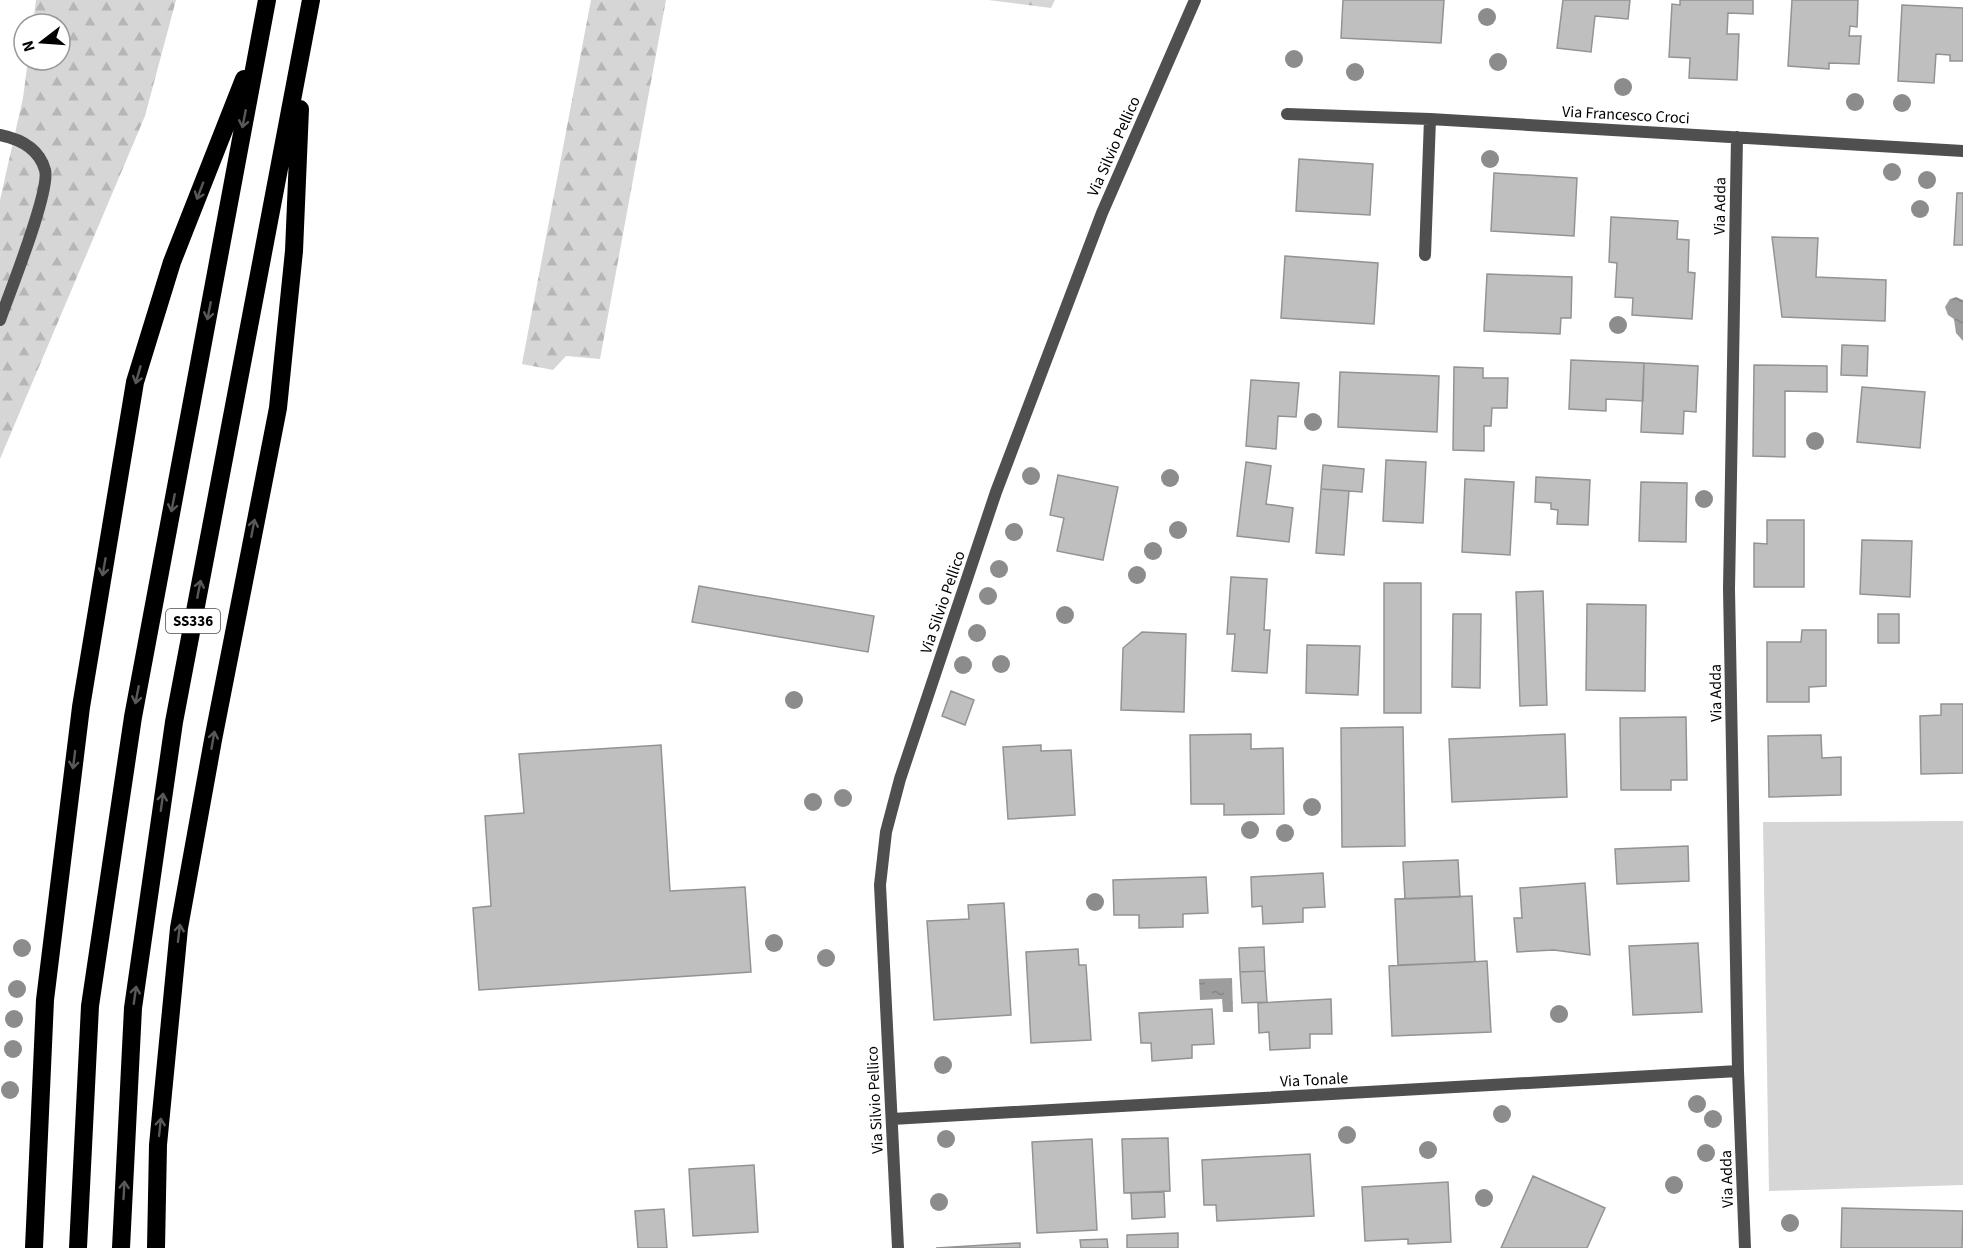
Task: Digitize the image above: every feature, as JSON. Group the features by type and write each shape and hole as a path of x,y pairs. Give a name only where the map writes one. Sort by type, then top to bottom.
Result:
{"highway":[{"name":"SS336","path":"78,1248 91,995 133,717 267,0"},
{"name":"SS336","path":"121,1248 133,1008 174,722 311,0"},
{"path":"34,1248 46,988 81,707 135,382 172,261 260,38"},
{"path":"156,1248 158,1145 179,928 215,728 278,408 294,251 303,46"}],"street":[{"name":"Via Silvio Pellico","path":"898,1248 880,885 886,832 900,779 996,492 1101,213 1196,0"},
{"name":"Via Francesco Croci","path":"1287,114 1430,119 1963,152"},
{"path":"1425,255 1430,119"},
{"path":"0,135 16,138 34,149 45,171 43,196 0,320"},
{"name":"Via Adda","path":"1737,137 1730,589 1738,1071 1745,1248"},
{"name":"Via Tonale","path":"892,1119 1738,1071"}],"green space":[{"path":"36,0 176,0 145,116 0,459 0,200 23,98 26,72 72,72 72,12 34,12"},
{"path":"591,0 666,0 600,359 566,356 553,370 522,364"},
{"path":"988,0 1055,0 1051,8"},
{"path":"1963,821 1963,1185 1769,1191 1763,822"}],"water":[{"path":"1956,297 1963,300 1963,341 1956,333 1954,319 1948,315 1945,307 1950,299"},
{"path":"1232,978 1233,1012 1223,1012 1222,999 1200,1000 1199,979"}],"building":[{"path":"1343,0 1444,0 1441,43 1341,38"},
{"path":"1563,0 1630,0 1628,19 1595,16 1591,52 1557,48"},
{"path":"1680,0 1753,0 1753,14 1728,13 1727,34 1739,34 1737,80 1689,78 1690,58 1669,57 1672,4 1680,5"},
{"path":"1792,0 1858,0 1857,27 1850,26 1849,36 1861,36 1859,64 1829,63 1829,69 1788,66"},
{"path":"1902,5 1963,8 1963,61 1950,61 1950,55 1936,54 1934,83 1898,81"},
{"path":"1299,159 1373,164 1370,215 1296,211"},
{"path":"1494,173 1577,178 1574,236 1491,231"},
{"path":"1957,193 1963,193 1963,245 1954,245"},
{"path":"1611,217 1678,221 1677,239 1689,240 1688,272 1695,273 1692,319 1632,315 1633,298 1615,297 1617,263 1609,262"},
{"path":"1772,237 1818,238 1816,277 1886,280 1885,321 1782,317"},
{"path":"1285,256 1378,263 1374,324 1281,318"},
{"path":"1487,274 1572,277 1571,318 1561,318 1560,334 1484,331"},
{"path":"1842,345 1868,346 1867,376 1841,375"},
{"path":"1571,360 1644,363 1643,401 1606,399 1606,411 1569,409"},
{"path":"1644,363 1698,366 1696,412 1684,411 1683,434 1641,432"},
{"path":"1754,365 1827,366 1827,392 1785,391 1785,457 1753,456"},
{"path":"1454,367 1483,368 1483,378 1508,378 1507,408 1492,408 1491,426 1484,426 1484,451 1453,450"},
{"path":"1340,372 1439,376 1437,432 1338,427"},
{"path":"1251,380 1299,383 1296,417 1278,416 1276,449 1246,446"},
{"path":"1862,387 1925,392 1920,448 1857,442"},
{"path":"1386,460 1426,462 1423,523 1383,521"},
{"path":"1246,462 1271,466 1266,504 1293,508 1289,542 1237,536"},
{"path":"1323,465 1364,469 1362,492 1321,489"},
{"path":"1058,475 1118,487 1103,560 1057,551 1064,518 1050,515"},
{"path":"1536,477 1590,480 1588,525 1557,524 1558,510 1551,509 1551,503 1535,502"},
{"path":"1465,479 1514,482 1510,555 1462,552"},
{"path":"1641,482 1687,483 1686,542 1639,541"},
{"path":"1321,489 1349,491 1344,555 1316,553"},
{"path":"1767,520 1804,520 1804,587 1754,587 1754,543 1767,544"},
{"path":"1862,540 1912,541 1910,597 1860,594"},
{"path":"1231,577 1267,579 1264,630 1270,630 1267,673 1232,671 1235,634 1227,634"},
{"path":"1384,583 1421,583 1421,713 1384,713"},
{"path":"699,586 874,616 868,652 692,622"},
{"path":"1543,591 1547,705 1520,706 1516,592"},
{"path":"1587,604 1646,605 1645,691 1586,690"},
{"path":"1453,614 1481,614 1480,688 1452,687"},
{"path":"1878,614 1899,614 1899,643 1878,643"},
{"path":"1802,630 1826,630 1826,686 1809,687 1809,702 1767,702 1767,642 1801,642"},
{"path":"1142,632 1186,634 1184,712 1121,710 1123,648"},
{"path":"1307,645 1360,646 1358,695 1306,693"},
{"path":"951,691 974,700 965,725 942,716"},
{"path":"1941,704 1963,704 1963,773 1921,774 1920,716 1941,715"},
{"path":"1686,717 1687,780 1671,780 1671,790 1621,790 1620,718"},
{"path":"1403,727 1405,846 1342,847 1341,728"},
{"path":"1251,734 1251,749 1283,748 1284,814 1224,815 1224,804 1191,804 1190,735"},
{"path":"1565,734 1567,797 1452,802 1449,739"},
{"path":"1821,735 1822,758 1841,757 1841,795 1769,797 1768,736"},
{"path":"661,745 670,891 745,887 751,972 479,990 473,908 491,906 485,816 524,813 519,754"},
{"path":"1041,745 1041,751 1071,750 1075,815 1008,819 1003,747"},
{"path":"1688,846 1689,881 1617,884 1615,849"},
{"path":"1458,860 1460,897 1405,899 1403,862"},
{"path":"1323,873 1325,907 1303,908 1303,922 1263,924 1262,906 1252,907 1251,877"},
{"path":"1206,877 1208,913 1183,914 1183,927 1139,928 1139,915 1114,915 1113,880"},
{"path":"1585,883 1590,955 1554,950 1517,952 1514,918 1522,918 1520,888"},
{"path":"1472,896 1475,962 1398,965 1395,899"},
{"path":"1004,903 1011,1015 934,1020 927,921 969,919 968,905"},
{"path":"1698,943 1702,1012 1633,1015 1629,946"},
{"path":"1264,947 1265,971 1240,972 1239,948"},
{"path":"1078,949 1079,965 1086,965 1091,1040 1031,1043 1026,952"},
{"path":"1487,961 1491,1032 1392,1036 1389,966"},
{"path":"1265,971 1267,1002 1242,1003 1240,972"},
{"path":"1331,999 1332,1034 1310,1034 1310,1048 1270,1050 1269,1032 1259,1033 1258,1003"},
{"path":"1212,1009 1214,1044 1192,1045 1192,1058 1152,1061 1151,1043 1141,1043 1139,1013"},
{"path":"1168,1138 1170,1191 1124,1193 1122,1139"},
{"path":"1092,1139 1097,1230 1037,1233 1032,1142"},
{"path":"1310,1154 1314,1216 1217,1221 1216,1205 1204,1205 1202,1160"},
{"path":"754,1165 758,1232 693,1236 689,1169"},
{"path":"1533,1176 1605,1208 1587,1248 1501,1248"},
{"path":"1448,1182 1451,1242 1408,1244 1408,1239 1365,1241 1362,1187"},
{"path":"1164,1192 1165,1217 1132,1219 1131,1193"},
{"path":"1842,1208 1963,1211 1962,1248 1841,1248"},
{"path":"664,1209 667,1248 638,1248 635,1211"},
{"path":"1178,1233 1178,1248 1127,1248 1127,1235"},
{"path":"1107,1239 1108,1248 1081,1248 1080,1240"},
{"path":"1020,1243 1020,1248 936,1248"}]}
